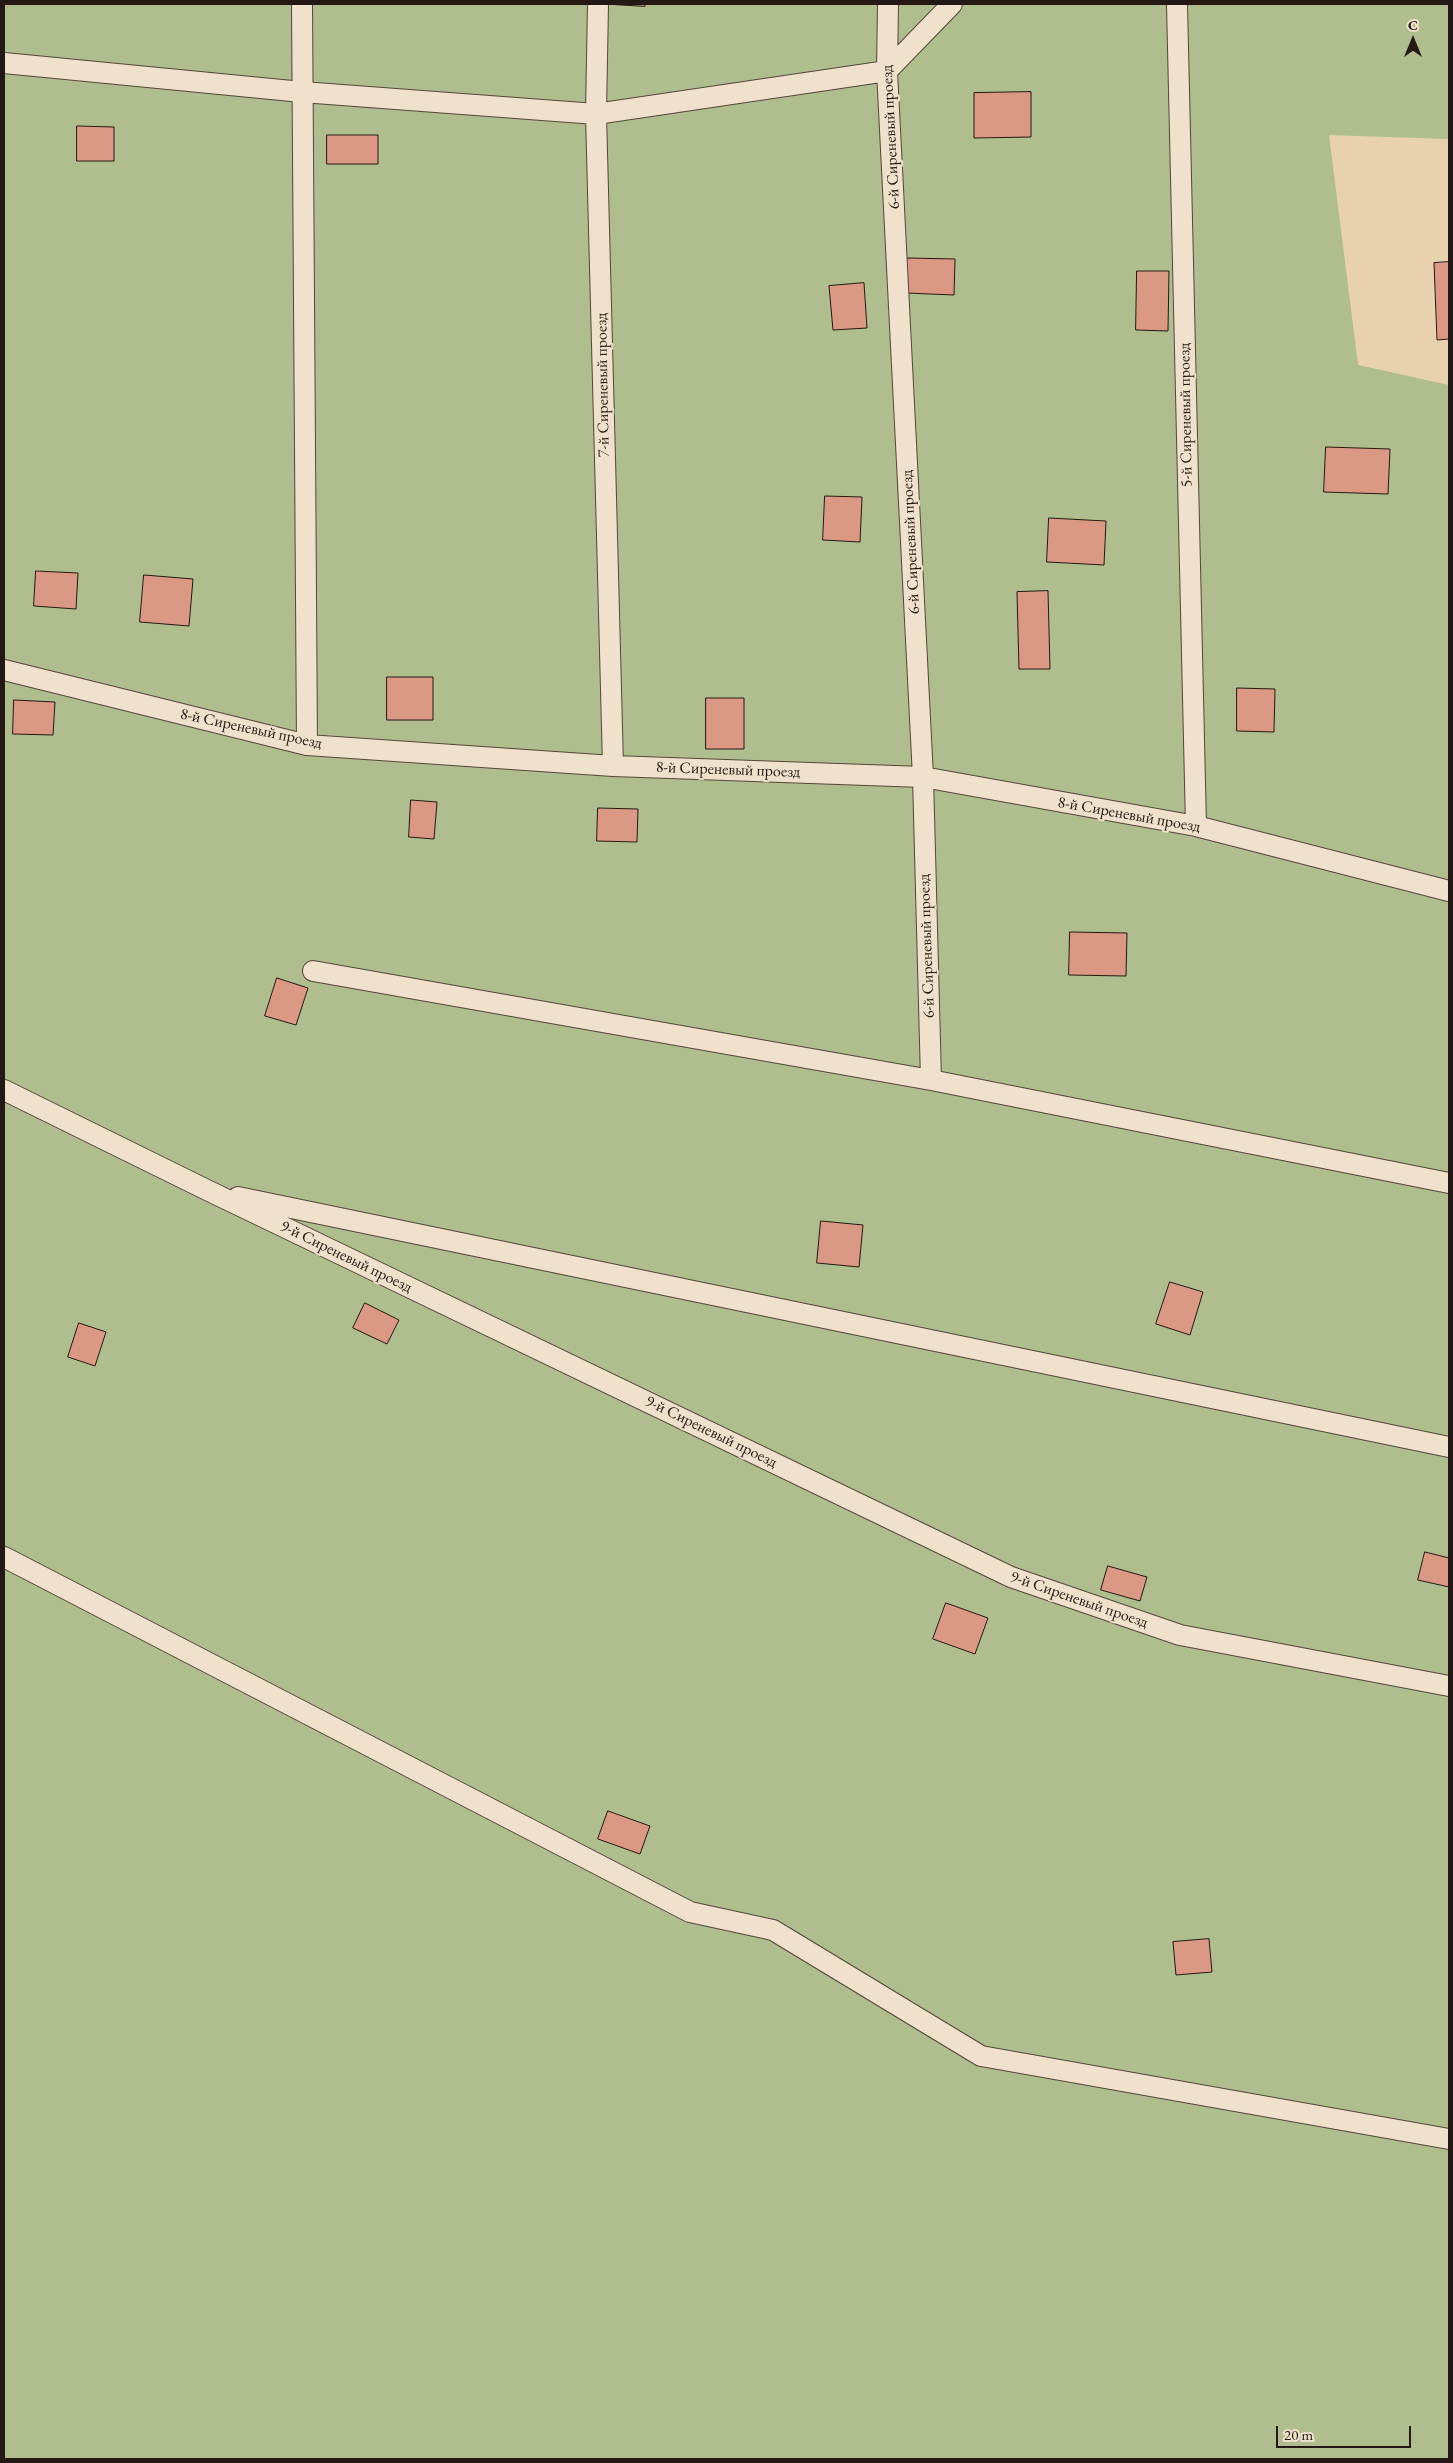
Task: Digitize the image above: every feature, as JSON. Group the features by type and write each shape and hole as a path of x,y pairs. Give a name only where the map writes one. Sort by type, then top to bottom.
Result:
{"lane":[{"path":"302,4 307,745"},
{"name":"7-й Сиреневый проезд","path":"598,4 596,114 613,766"},
{"name":"6-й Сиреневый проезд","path":"888,4 888,71 923,777 931,1080"},
{"path":"4,62 302,92 596,114 888,71 952,4"},
{"name":"5-й Сиреневый проезд","path":"1177,4 1196,826"},
{"name":"8-й Сиреневый проезд","path":"4,670 307,745 613,766 923,777 1196,826 1449,891"},
{"path":"313,970 931,1080 1449,1183"},
{"name":"9-й Сиреневый проезд","path":"4,1090 207,1190 1011,1577 1180,1635 1449,1686"},
{"path":"207,1190 1449,1447"},
{"path":"4,1557 690,1912 773,1930 982,2056 1449,2139"}],"green space":[{"path":"4,4 1449,4 1449,139 1329,135 1358,365 1449,385 1449,2459 4,2459"}],"building":[{"path":"605,4 645,4 645,6"},
{"path":"1031,92 1031,137 974,138 974,93"},
{"path":"77,126 114,127 114,161 77,161"},
{"path":"327,135 378,135 378,164 327,164"},
{"path":"907,258 955,259 954,295 906,293"},
{"path":"1449,262 1449,339 1437,340 1434,263"},
{"path":"1137,271 1169,271 1168,331 1136,330"},
{"path":"864,283 867,328 833,330 829,286"},
{"path":"1326,447 1390,449 1388,494 1324,492"},
{"path":"825,496 862,497 860,542 823,540"},
{"path":"1049,518 1106,521 1104,565 1047,562"},
{"path":"36,571 78,573 76,609 34,606"},
{"path":"144,575 193,579 189,626 140,622"},
{"path":"1048,591 1050,669 1019,669 1017,592"},
{"path":"387,677 433,677 433,720 387,720"},
{"path":"1237,688 1275,689 1274,732 1237,731"},
{"path":"706,698 744,698 744,749 706,749"},
{"path":"14,700 55,702 53,735 13,734"},
{"path":"411,800 437,802 434,839 409,837"},
{"path":"598,808 638,809 637,842 597,841"},
{"path":"1070,932 1127,933 1126,976 1069,975"},
{"path":"277,978 308,988 296,1025 265,1016"},
{"path":"821,1221 863,1225 859,1267 817,1263"},
{"path":"1170,1282 1203,1292 1190,1335 1156,1324"},
{"path":"365,1303 399,1320 387,1344 353,1328"},
{"path":"79,1323 106,1332 95,1366 68,1357"},
{"path":"1425,1552 1449,1558 1449,1587 1418,1580"},
{"path":"1108,1566 1147,1577 1140,1601 1101,1590"},
{"path":"946,1603 988,1618 975,1654 933,1639"},
{"path":"608,1811 650,1826 640,1854 598,1839"},
{"path":"1209,1939 1212,1972 1176,1975 1173,1942"}]}
